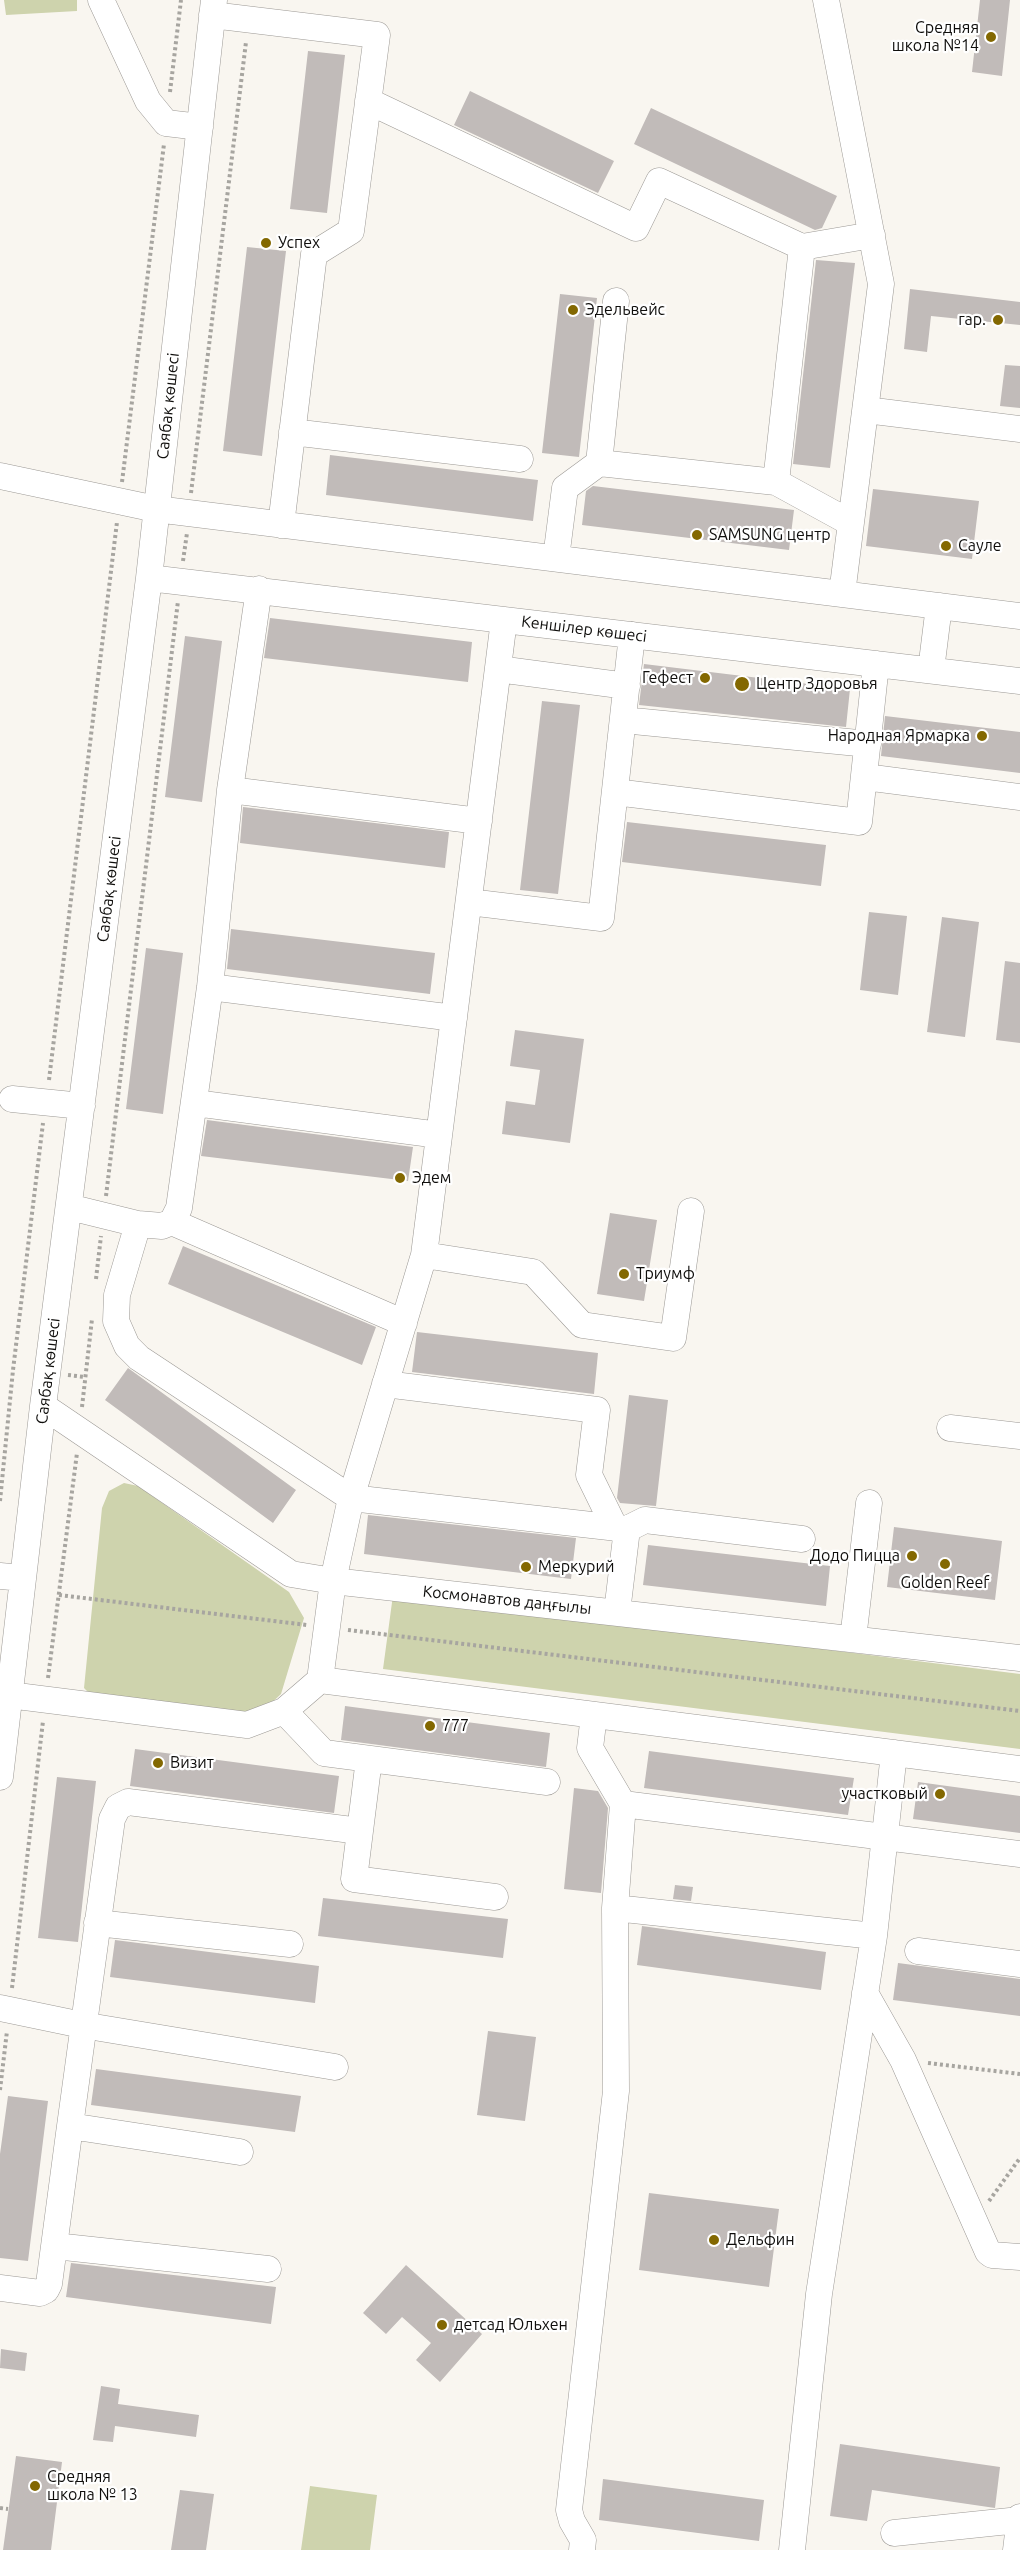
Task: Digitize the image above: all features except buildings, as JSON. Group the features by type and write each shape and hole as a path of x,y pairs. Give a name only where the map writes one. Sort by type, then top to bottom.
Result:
{"street":[{"path":"101,0 147,101 166,123 200,127"},
{"path":"826,0 881,285 842,594"},
{"path":"213,8 249,20 376,35 351,231 314,254 281,525"},
{"name":"Саябақ көшесі","path":"0,1777 9,1695 11,1577 43,1406 69,1207 148,578 213,8"},
{"path":"368,101 636,228 659,181 802,247 872,236"},
{"path":"776,482 802,247"},
{"path":"599,464 616,301"},
{"path":"866,410 1020,429"},
{"path":"292,432 520,459"},
{"path":"556,558 565,488 599,464 776,482 851,524"},
{"path":"0,476 156,509 1020,616"},
{"name":"Кеншілер көшесі","path":"148,578 259,589 1020,681"},
{"path":"69,1207 138,1224 162,1226 172,1222 179,1208 210,987 230,790 259,589"},
{"path":"931,670 939,606"},
{"path":"9,1695 247,1725 284,1711 321,1680 333,1581 351,1498 424,1255 504,620"},
{"path":"469,902 601,918 632,634"},
{"path":"615,792 859,822 876,664"},
{"path":"498,669 627,686"},
{"path":"623,720 868,744"},
{"path":"865,777 1020,797"},
{"path":"230,790 479,821"},
{"path":"210,987 454,1018"},
{"path":"12,1099 82,1106"},
{"path":"195,1103 439,1135"},
{"path":"424,1255 533,1272 582,1325 673,1338 691,1211"},
{"path":"172,1222 404,1323"},
{"path":"138,1224 117,1295 116,1321 127,1346 139,1358 351,1498 621,1529 645,1520 802,1539"},
{"path":"385,1384 597,1410 589,1475 621,1529 617,1612"},
{"name":"Космонавтов даңғылы","path":"43,1406 291,1574 333,1581 1020,1658"},
{"path":"950,1428 1020,1436"},
{"path":"853,1639 869,1503"},
{"path":"321,1680 1020,1769"},
{"path":"284,1711 324,1753 547,1782"},
{"path":"582,2550 583,2540 572,2521 569,2510 616,2091 615,1908 623,1804 590,1748 594,1715"},
{"path":"792,2550 819,2294 874,1936 894,1753"},
{"path":"369,1759 354,1879 495,1897"},
{"path":"0,2288 40,2293 46,2290 49,2284 82,2025 112,1819 118,1807 128,1802 360,1831"},
{"path":"623,1804 1020,1854"},
{"path":"615,1908 874,1936"},
{"path":"97,1923 290,1944"},
{"path":"918,1951 1020,1964"},
{"path":"865,1993 903,2060 988,2253 1020,2257"},
{"path":"5,2009 82,2025 335,2067"},
{"path":"70,2126 240,2152"},
{"path":"55,2246 268,2269"},
{"path":"894,2533 1020,2518 1016,2550"}],"path":[{"path":"0,1501 13,1371 181,0"},
{"path":"96,1285 249,20"},
{"path":"0,2090 5,2009 80,1431 93,1308"},
{"path":"59,1595 1020,1711"},
{"path":"903,2060 1020,2074"},
{"path":"974,2221 1020,2158"},
{"path":"0,2508 8,2509"}],"green space":[{"path":"4,0 77,0 77,11 6,15"},
{"path":"124,1483 138,1486 289,1592 304,1618 281,1694 263,1711 241,1714 96,1700 84,1688 102,1508 109,1491"},
{"path":"393,1595 1020,1674 1020,1749 383,1669"},
{"path":"310,2486 377,2495 370,2550 301,2550"}],"place":[{"name":"Средняя школа №14","path":"991,37"},
{"name":"Успех","path":"266,243"},
{"name":"Эдельвейс","path":"573,310"},
{"name":"гар.","path":"998,320"},
{"name":"SAMSUNG центр","path":"697,535"},
{"name":"Сауле","path":"946,546"},
{"name":"Гефест","path":"705,678"},
{"name":"Центр Здоровья","path":"742,684"},
{"name":"Народная Ярмарка","path":"982,736"},
{"name":"Эдем","path":"400,1178"},
{"name":"Триумф","path":"624,1274"},
{"name":"Додо Пицца","path":"912,1556"},
{"name":"Golden Reef","path":"945,1564"},
{"name":"Меркурий","path":"526,1567"},
{"name":"777","path":"430,1726"},
{"name":"Визит","path":"158,1763"},
{"name":"участковый","path":"940,1794"},
{"name":"Дельфин","path":"714,2240"},
{"name":"детсад Юльхен","path":"442,2325"},
{"name":"Средняя школа № 13","path":"35,2486"}]}
